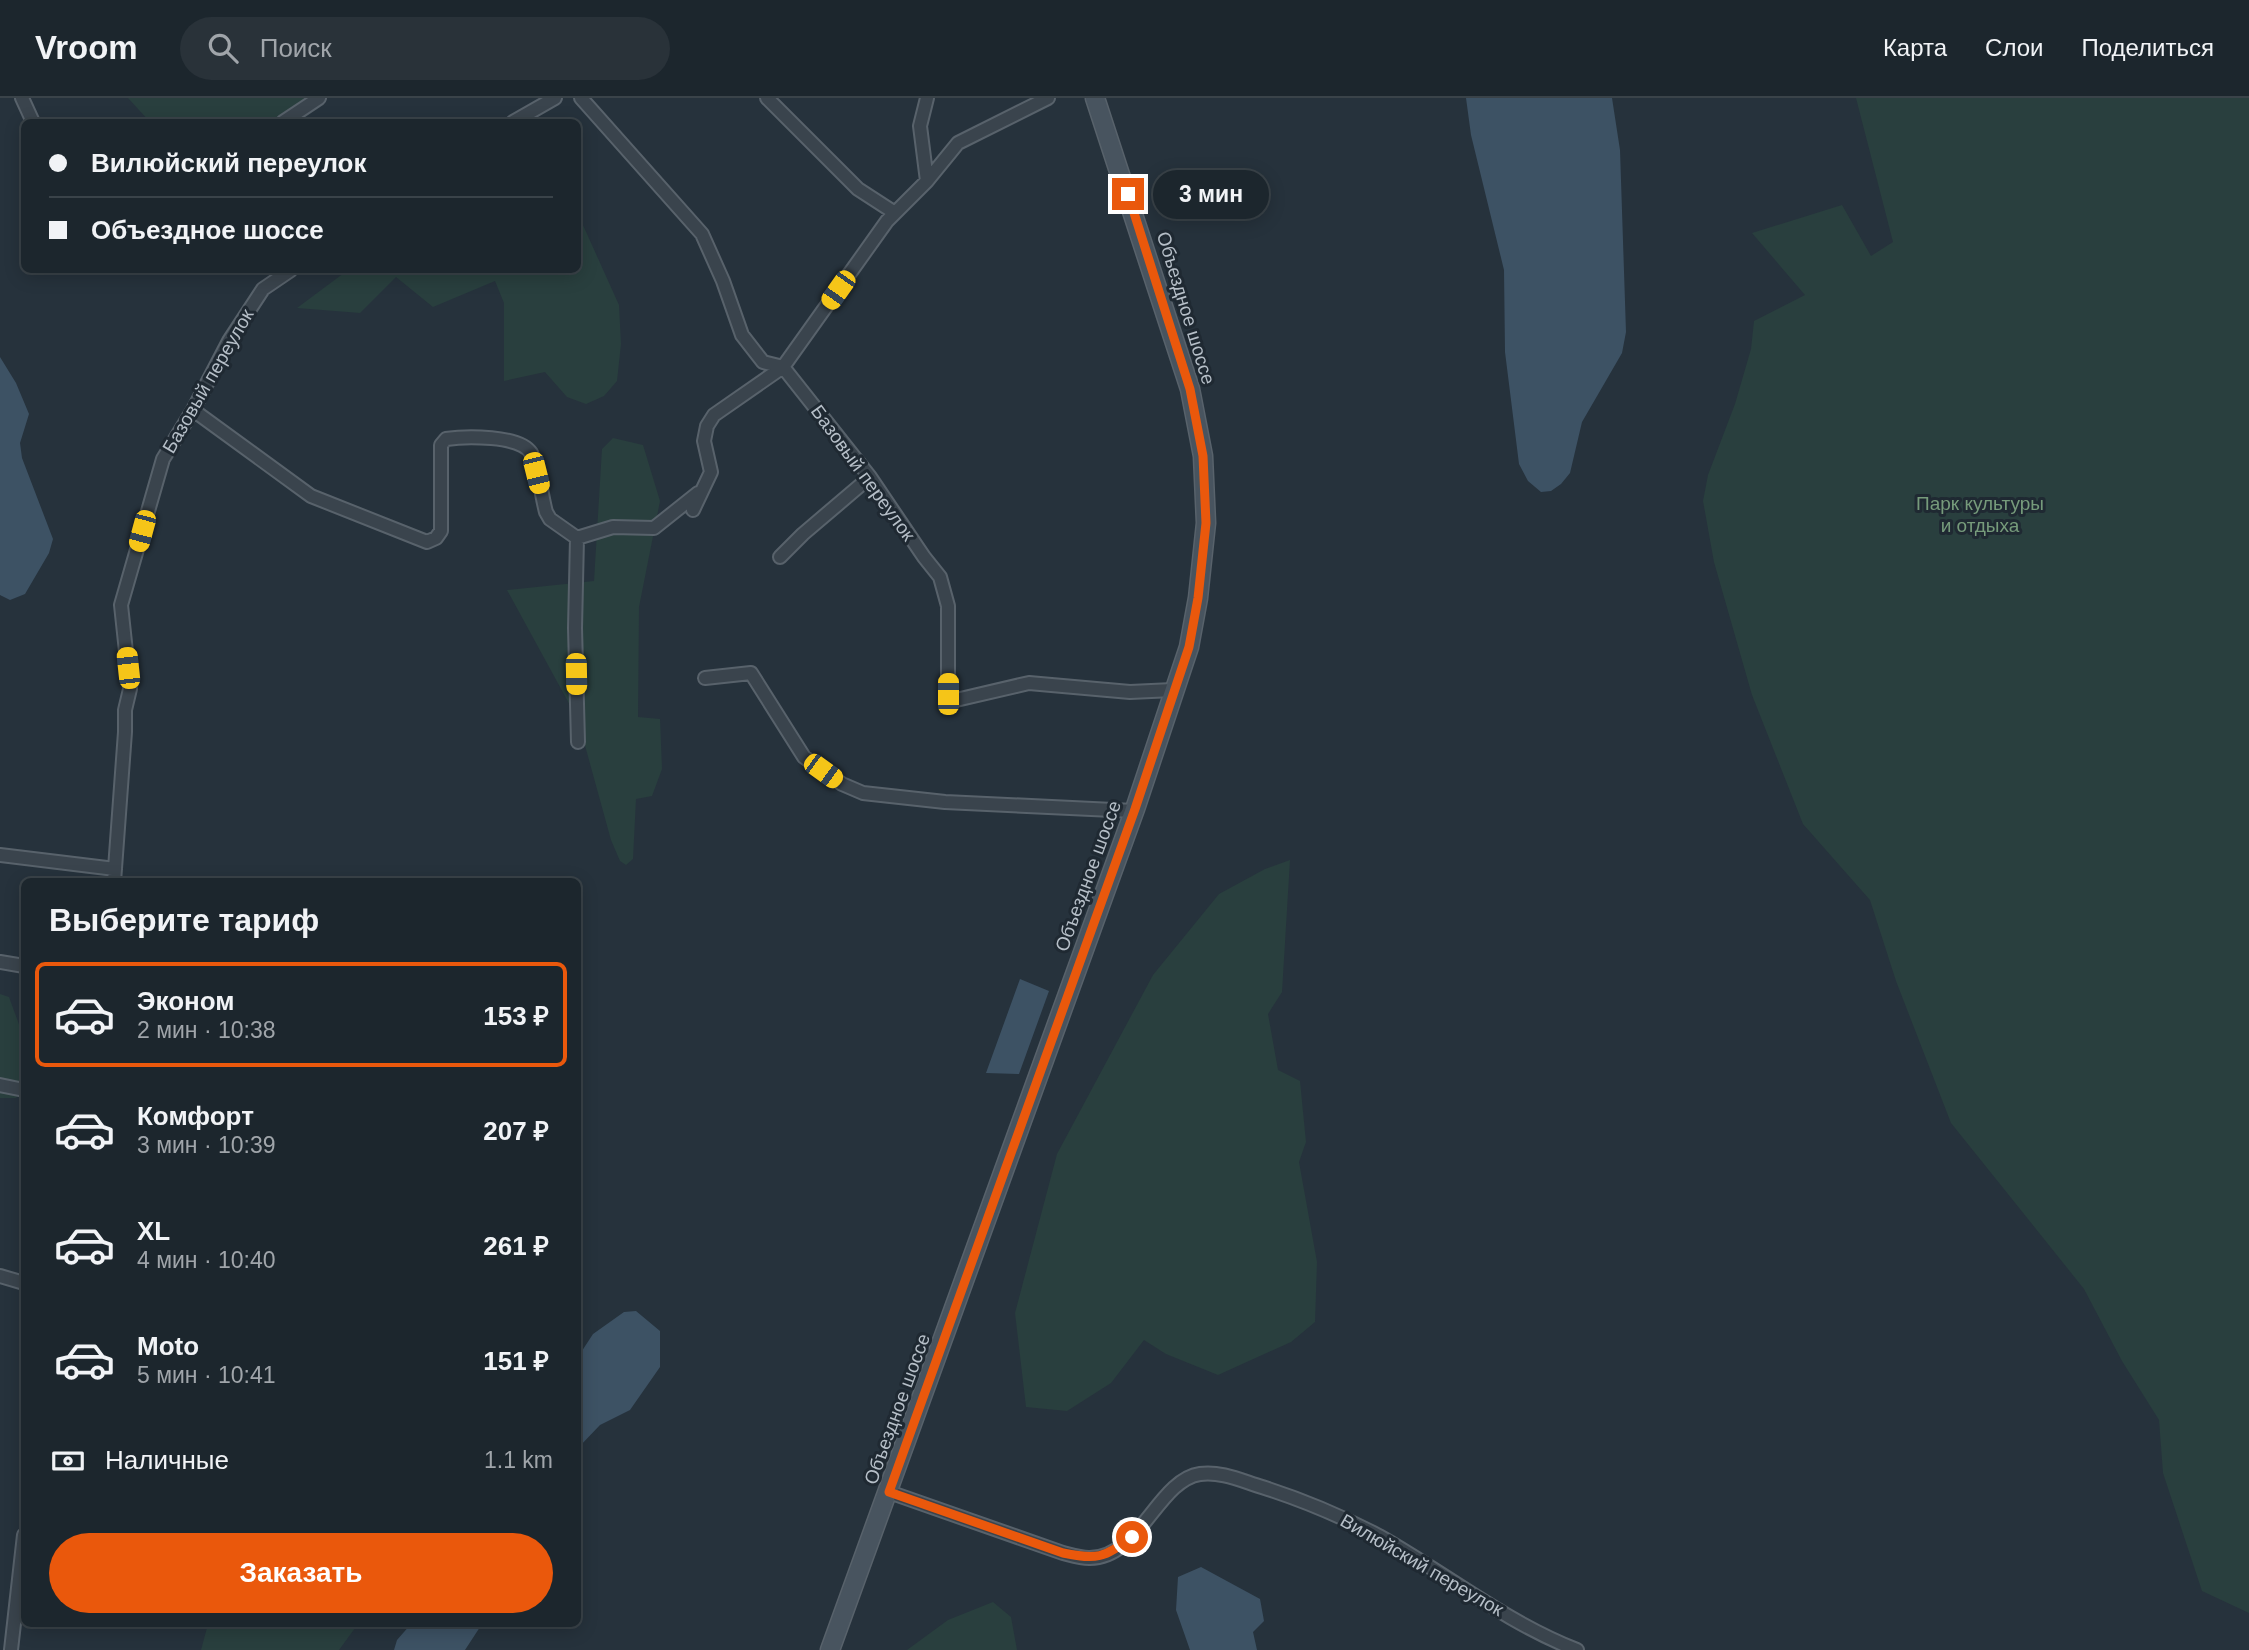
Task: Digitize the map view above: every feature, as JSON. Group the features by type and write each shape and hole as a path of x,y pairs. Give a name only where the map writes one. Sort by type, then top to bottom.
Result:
{"main road":[{"name":"Объездное шоссе","path":"830,1650 1134,811 1189,647 1198,598 1206,523 1203,456 1190,389 1095,98"}],"street":[{"path":"22,98 32,119"},
{"path":"288,119 319,98"},
{"path":"518,119 555,98"},
{"name":"Базовый переулок","path":"581,98 702,234 723,281 742,335 762,362 783,367 870,477 940,577 948,606 948,694 951,698 956,700 1029,684 1130,692 1173,690"},
{"path":"766,98 858,188 895,213"},
{"path":"927,98 919,126 927,181"},
{"path":"693,510 711,472 704,441 707,426 714,415 783,367 887,221 927,181 958,143 1048,98"},
{"name":"Базовый переулок","path":"114,875 125,710 130,690 121,605 163,459 229,341 263,289 287,273"},
{"path":"192,410 310,496 427,541 436,538 441,531 441,445 446,439 507,439 531,454 550,519 577,538"},
{"path":"780,557 870,477"},
{"path":"577,538 613,527 654,528 702,490"},
{"path":"577,538 575,628 578,742"},
{"path":"705,678 751,673 804,757 842,784 863,793 945,802 1134,811"},
{"path":"0,855 114,875"},
{"path":"0,962 21,966"},
{"path":"0,1085 21,1089"},
{"path":"0,1276 21,1282"},
{"name":"Вилюйский переулок","path":"889,1492 1063,1553 1091,1558 1110,1553 1132,1537 1177,1485 1198,1474 1221,1474 1307,1501 1379,1537 1472,1595 1577,1650"},
{"path":"11,1650 21,1562"}],"green space":[{"path":"128,98 309,98 278,119 147,119"},
{"name":"Парк культуры и отдыха","path":"1856,98 2249,98 2249,1613 2202,1591 2163,1473 2159,1420 2122,1361 2084,1289 1951,1123 1896,981 1870,900 1803,824 1752,695 1714,562 1703,501 1708,475 1735,404 1751,349 1754,321 1805,295 1752,233 1842,205 1871,256 1893,242"},
{"path":"581,221 619,305 621,344 617,381 604,396 586,404 567,397 545,372 504,381 504,303 495,281 433,307 396,277 360,313 297,308 344,273 581,273"},
{"path":"613,438 643,445 660,501 639,607 638,717 660,719 662,769 652,796 636,799 633,859 626,865 620,861 611,840 578,720 507,590 594,581 602,449"},
{"path":"1290,860 1282,992 1268,1014 1278,1070 1300,1081 1306,1142 1299,1162 1317,1262 1315,1322 1291,1342 1218,1375 1166,1354 1144,1340 1111,1383 1067,1411 1026,1407 1015,1313 1057,1154 1153,975 1219,894 1265,869"},
{"path":"0,994 9,997 21,1030 21,1092 16,1098 0,1098"},
{"path":"993,1602 1011,1617 1017,1650 907,1650 948,1620"},
{"path":"207,1627 356,1627 339,1650 201,1650"}],"water":[{"path":"1466,98 1612,98 1620,150 1626,332 1622,353 1582,422 1570,473 1551,491 1541,492 1528,481 1519,464 1505,352 1504,270 1471,135"},
{"path":"0,357 16,383 29,414 20,443 22,458 53,539 49,553 25,594 10,600 0,595"},
{"path":"1020,979 1049,991 1019,1074 986,1073"},
{"path":"636,1311 660,1331 660,1367 630,1410 600,1425 581,1445 581,1352 593,1334 624,1312"},
{"path":"1201,1567 1260,1599 1264,1621 1253,1632 1257,1650 1190,1650 1176,1610 1178,1577"},
{"path":"408,1627 480,1627 465,1650 394,1650 397,1640"}],"route":[{"path":"1128,194 1190,389 1203,456 1206,523 1198,598 1189,647 1135,809 889,1492 1063,1553 1091,1558 1110,1553 1132,1537"}]}
